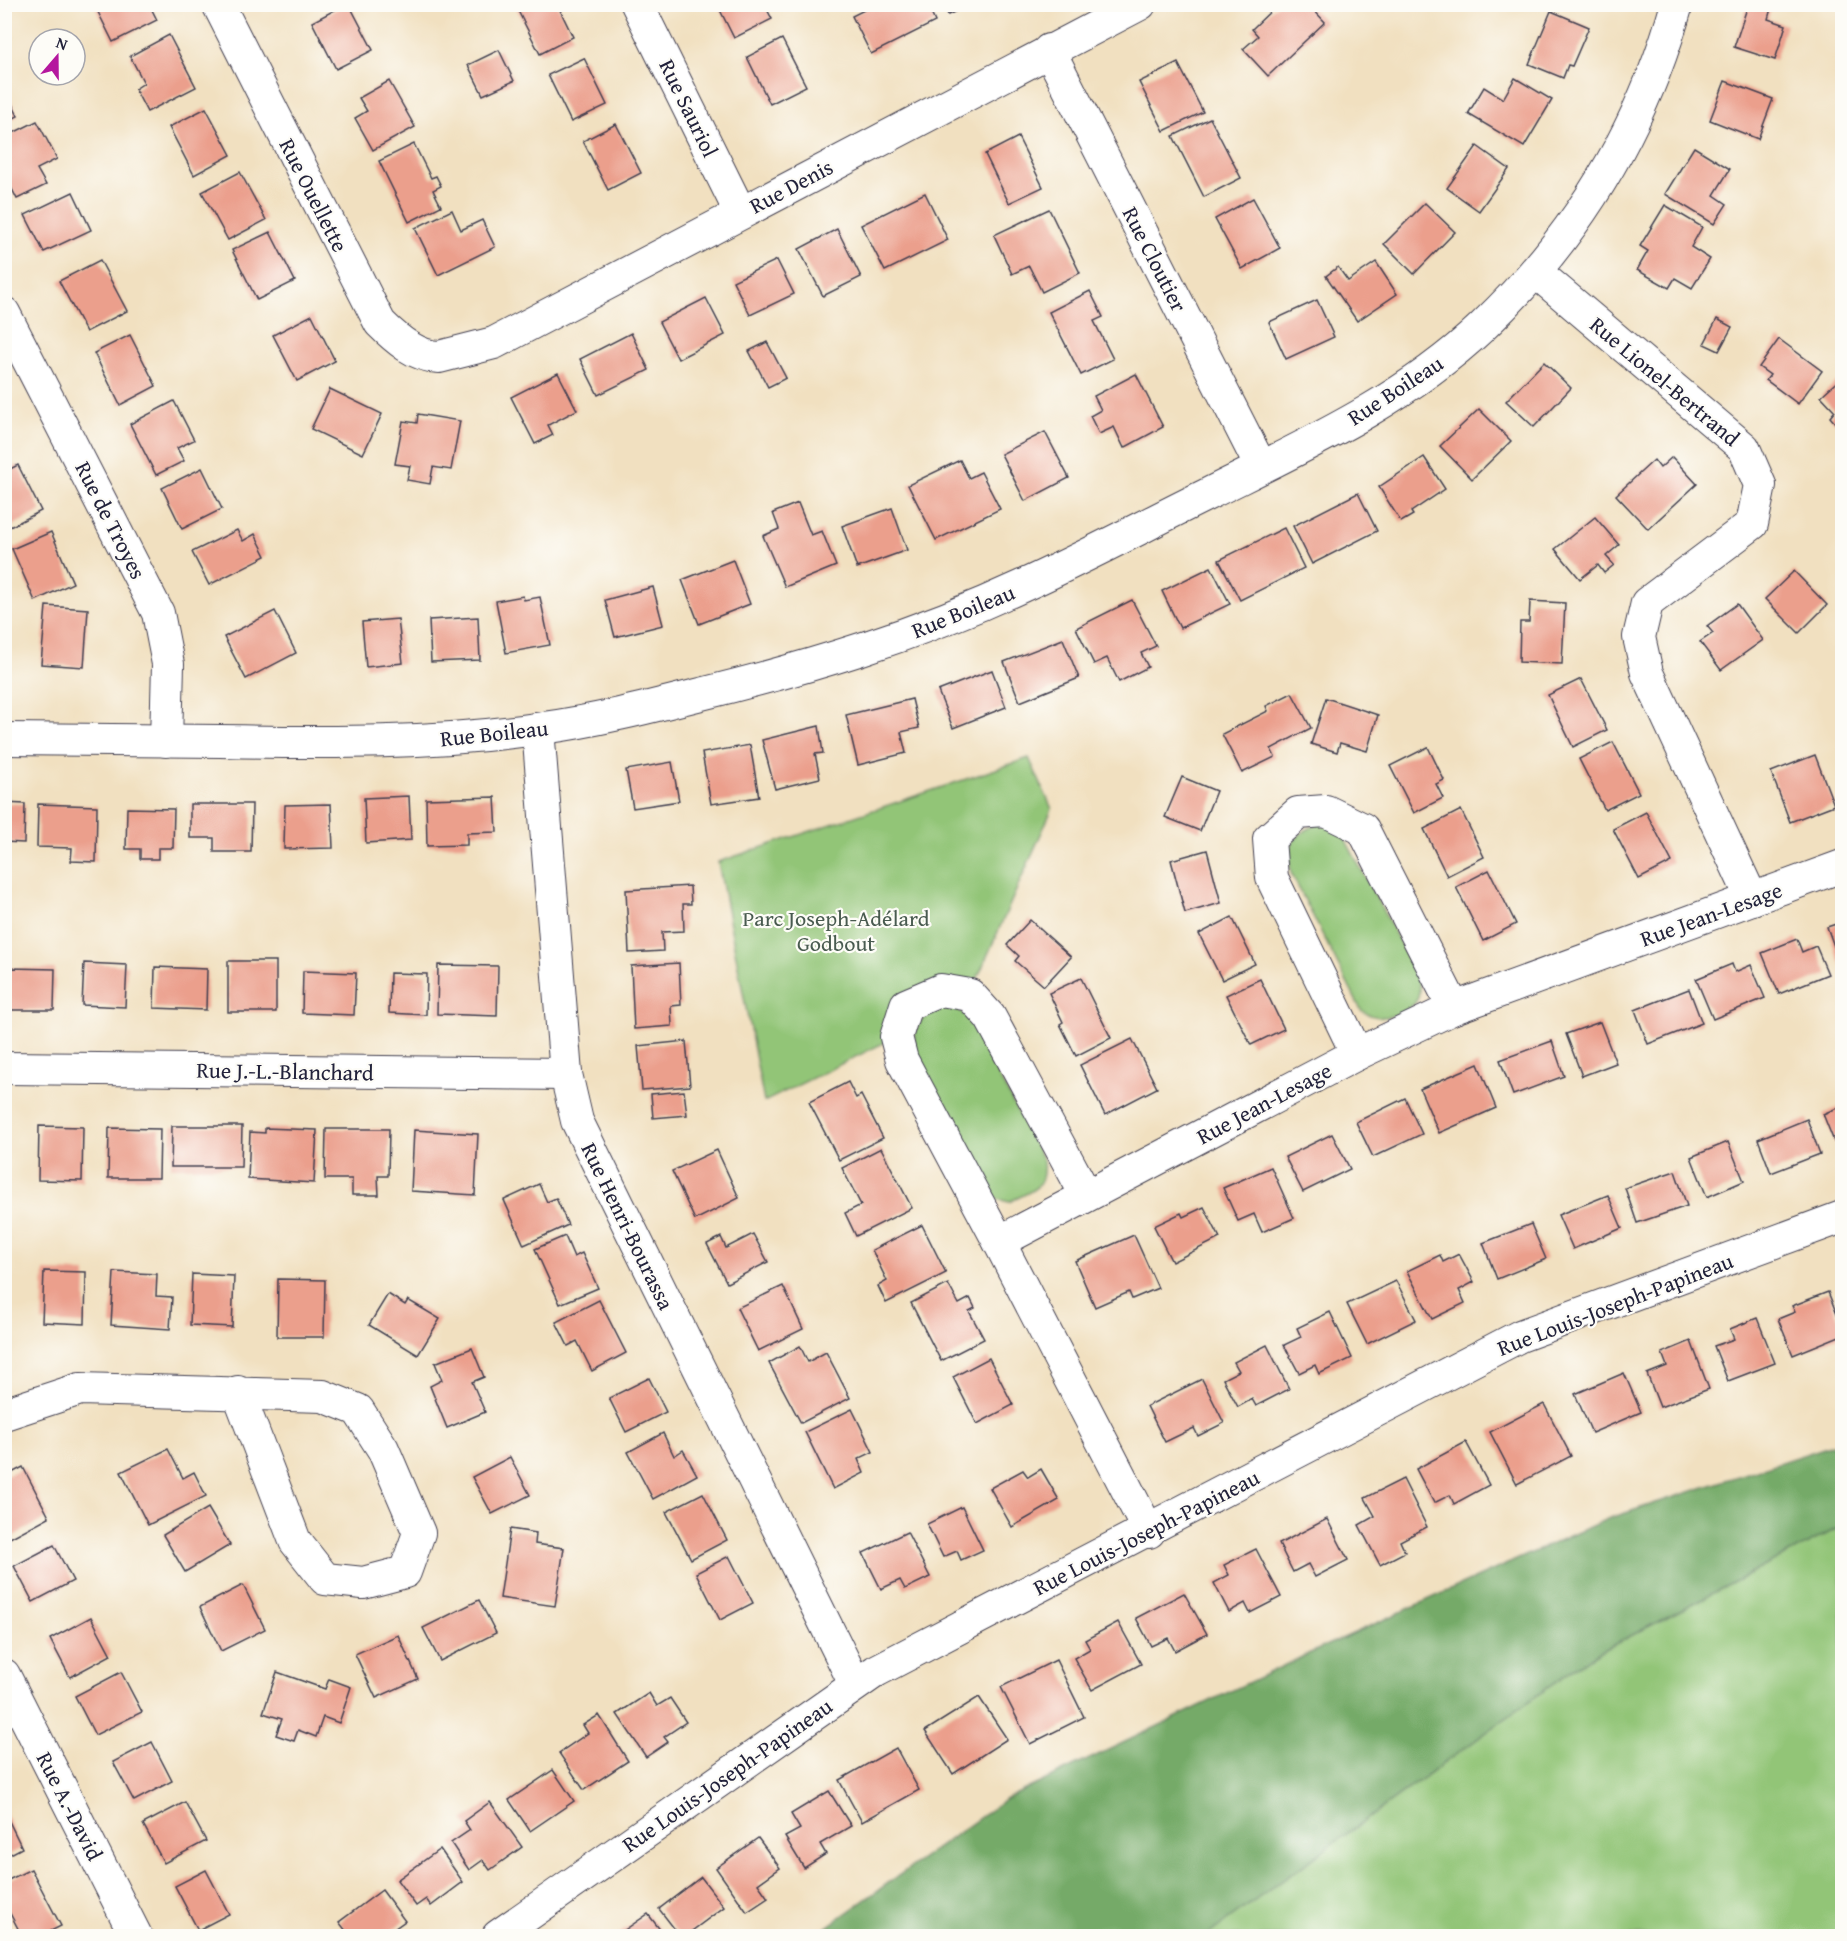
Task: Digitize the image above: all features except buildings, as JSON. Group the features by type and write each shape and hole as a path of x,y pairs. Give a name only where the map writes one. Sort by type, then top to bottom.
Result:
{"street":[{"name":"Rue Ouellette","path":"218,4 380,323 396,339 431,357 439,357"},
{"name":"Rue Sauriol","path":"637,4 740,212"},
{"name":"Rue Denis","path":"439,357 494,343 1140,4"},
{"name":"Rue Boileau","path":"4,739 362,744 538,729 603,718 788,673 886,641 1020,587 1261,467 1393,396 1478,331 1536,272 1575,221 1633,124 1653,79 1677,4"},
{"name":"Rue Cloutier","path":"1050,50 1261,467"},
{"name":"Rue Lionel-Bertrand","path":"1536,272 1744,448 1760,485 1752,524 1647,603 1639,637 1647,673 1752,899"},
{"name":"Rue de Troyes","path":"4,313 158,613 168,664 166,741"},
{"name":"Rue Henri-Bourassa","path":"538,729 566,1074 577,1121 855,1684"},
{"path":"1357,1054 1272,878 1269,839 1298,813 1326,810 1363,829 1454,1008"},
{"name":"Rue Jean-Lesage","path":"999,1242 1357,1054 1454,1008 1842,866"},
{"path":"1086,1195 990,1017 970,995 941,990 906,1005 897,1037 902,1060 1149,1532"},
{"name":"Rue J.-L.-Blanchard","path":"4,1068 566,1074"},
{"name":"Rue Louis-Joseph-Papineau","path":"498,1936 855,1684 1520,1336 1842,1217"},
{"path":"4,1414 80,1389 238,1392 324,1396 358,1410 383,1449 419,1533 405,1572 363,1584 325,1579 295,1541 238,1392"},
{"name":"Rue A.-David","path":"4,1675 136,1936"}],"green space":[{"name":"Parc Joseph-Adélard Godbout","path":"1029,758 1052,809 970,995 941,990 896,1037 764,1102 718,862"},
{"path":"1320,823 1342,833 1418,977 1418,998 1402,1013 1381,1017 1361,1010 1291,873 1290,854 1294,841 1303,832"},
{"path":"945,1005 956,1008 967,1016 1043,1160 1042,1178 1036,1188 1009,1202 993,1198 915,1056 914,1037 918,1024 928,1014"},
{"path":"1842,1442 1842,1526 1590,1657 1206,1936 814,1936 1006,1799 1308,1654 1607,1519"},
{"path":"1842,1526 1842,1936 1206,1936 1590,1657"}]}
